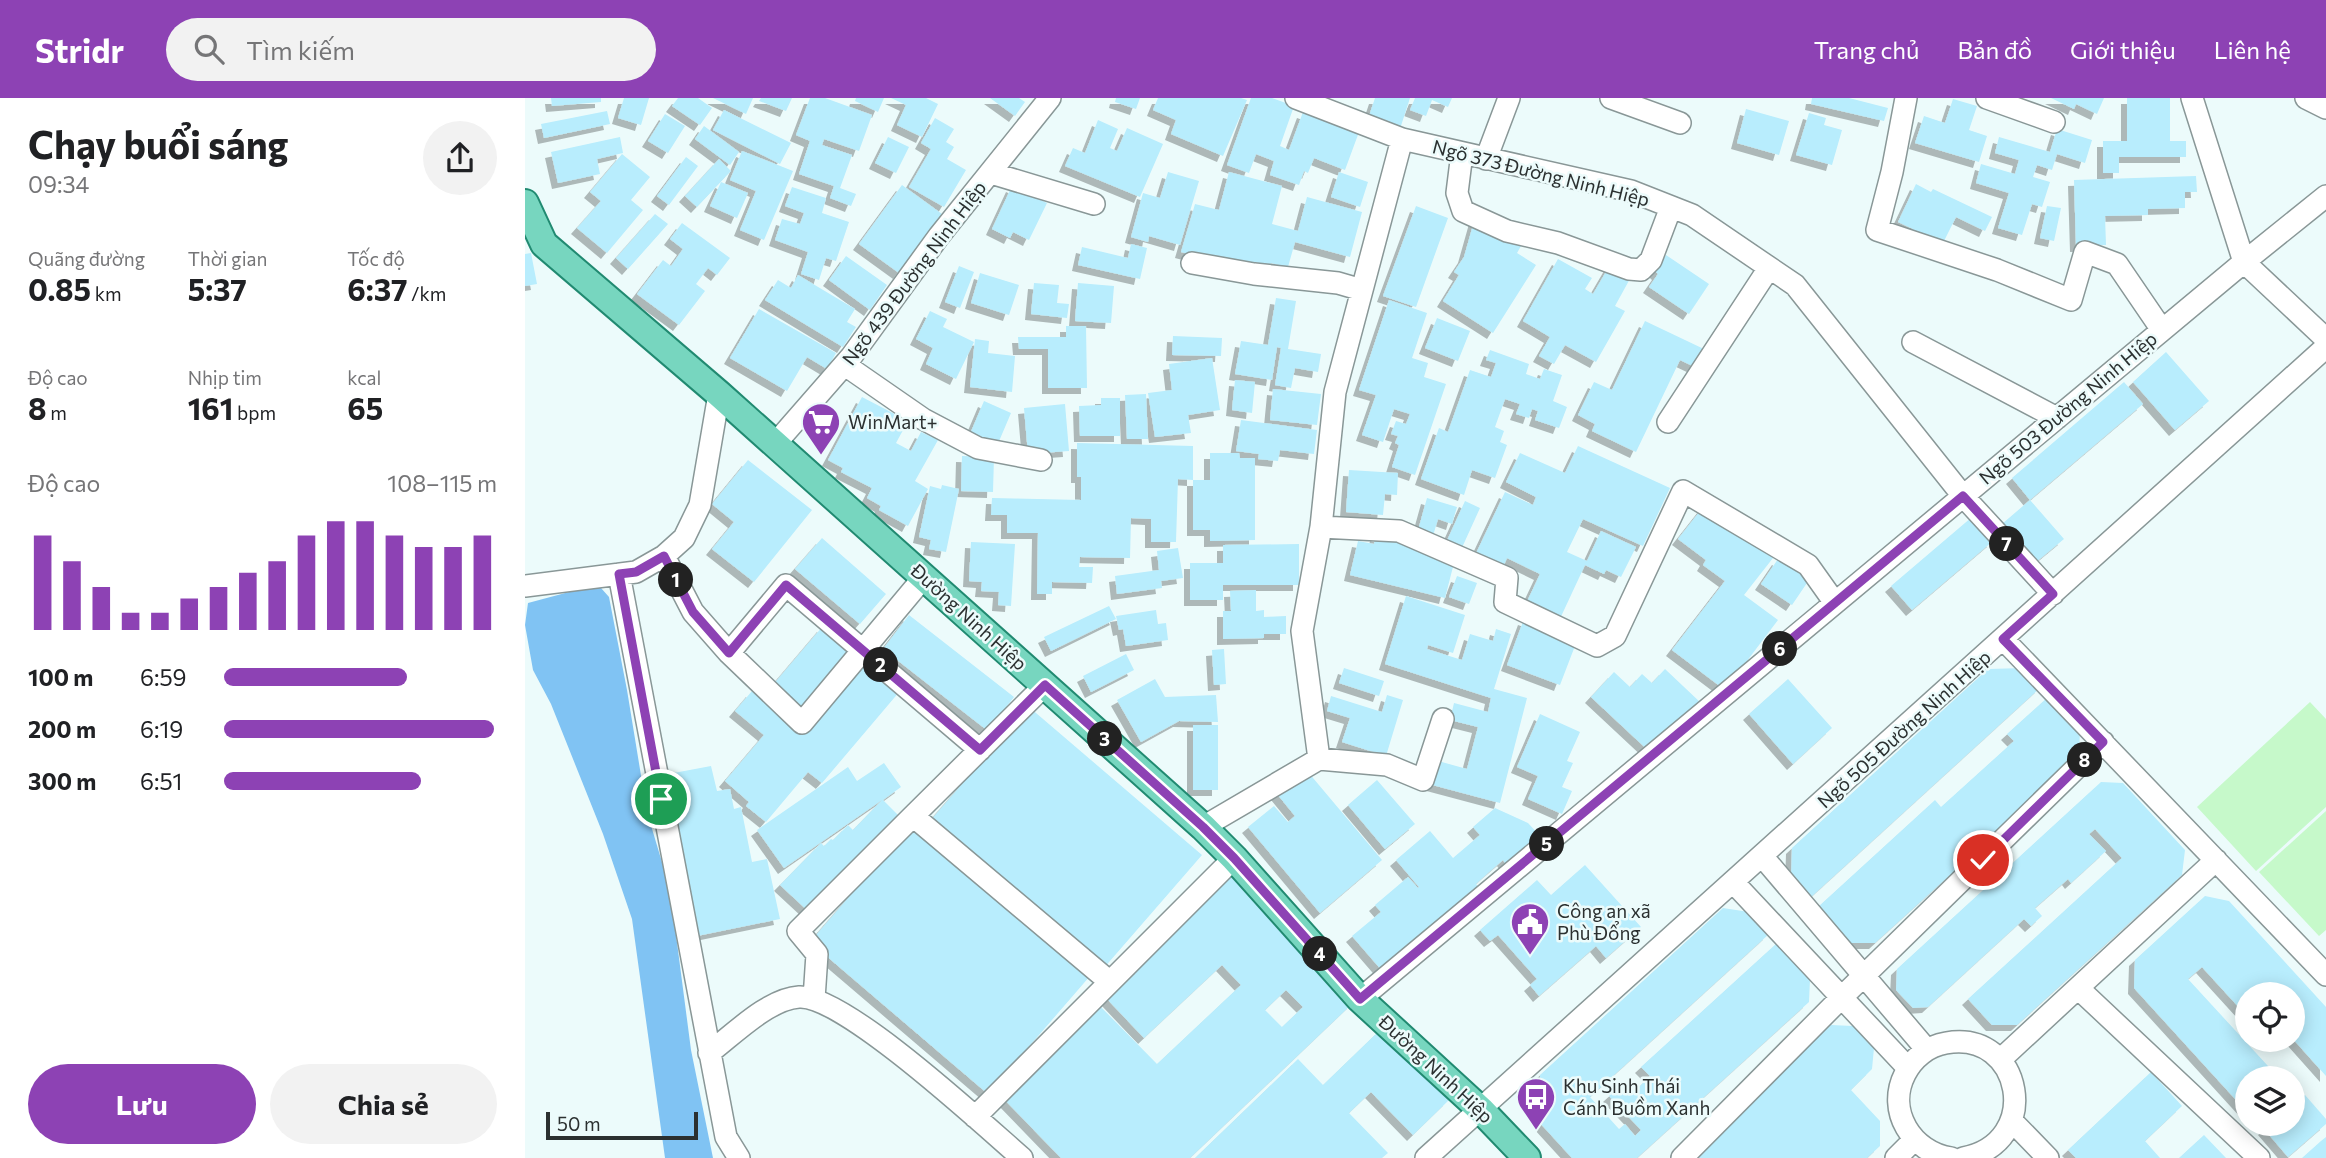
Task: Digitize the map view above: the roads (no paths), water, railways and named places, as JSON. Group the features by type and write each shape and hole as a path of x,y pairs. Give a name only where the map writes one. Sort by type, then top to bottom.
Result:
{"main road":[{"name":"Đường Ninh Hiệp","path":"525,203 544,244 719,394 1203,827 1360,999 1481,1110 1527,1158"}],"street":[{"name":"Ngõ 439 Đường Ninh Hiệp","path":"775,444 845,365 939,236 1050,98"},
{"name":"Ngõ 373 Đường Ninh Hiệp","path":"1296,98 1402,139 1630,191 1692,215 1795,285 1963,496 2053,594"},
{"path":"1486,159 1509,98"},
{"path":"1611,98 1680,123"},
{"path":"1906,98 1892,172 1877,230 1997,270 2071,300 2085,252 2117,264 2162,330"},
{"path":"1987,98 2054,122"},
{"path":"2192,98 2244,262 2326,339"},
{"path":"2307,98 2326,108"},
{"path":"1319,759 1302,631 1321,527 1335,392 1402,139"},
{"path":"1462,153 1457,193 1463,211 1507,231 1558,243 1629,269 1641,270 1651,260 1671,207"},
{"path":"991,173 1094,204"},
{"name":"Ngõ 503 Đường Ninh Hiệp","path":"1360,999 2326,196"},
{"path":"1192,263 1254,274 1338,283 1362,289"},
{"path":"1668,422 1769,268"},
{"path":"1913,342 2057,418"},
{"name":"Ngõ 505 Đường Ninh Hiệp","path":"1426,1158 2326,347"},
{"path":"845,365 923,419 978,447 1041,460"},
{"path":"525,586 636,572 664,556 684,538 700,505 719,394"},
{"path":"1321,527 1399,531 1507,578 1505,602 1597,646 1615,636 1683,491 1808,565 1835,603"},
{"path":"664,556 693,612 729,653 803,723 924,577"},
{"path":"619,574 726,1137 739,1158"},
{"path":"729,653 786,585 980,750"},
{"path":"2003,639 2326,975"},
{"path":"814,999 817,954 798,931 1045,685"},
{"path":"1203,827 1319,759 1387,765 1423,780 1443,719"},
{"path":"1682,1158 2103,742"},
{"path":"913,816 1110,982"},
{"path":"1762,856 1927,1050"},
{"path":"975,1117 1234,858"},
{"path":"2000,1060 2216,860"},
{"path":"1733,882 1908,1068"},
{"path":"2079,989 2259,1158"},
{"path":"709,1053 759,1014 783,1001 799,997 814,999 855,1021 922,1072 1022,1158"},
{"path":"1951,1158 1936,1155 1914,1140 1901,1118 1898,1105 1902,1079 1908,1068 1927,1050 1939,1044 1965,1042 1990,1051 2000,1060 2013,1082 2015,1108 2006,1133 1987,1151 1963,1158"},
{"path":"2012,1121 2048,1158"},
{"path":"1896,1158 1914,1140"}],"water":[{"path":"584,588 601,588 609,597 647,812 670,889 691,1050 713,1158 665,1158 632,919 603,834 551,704 533,670 525,625 528,603"}],"place":[{"name":"WinMart+","path":"821,456"},
{"name":"Công an xã Phù Đổng","path":"1530,956"},
{"name":"Khu Sinh Thái Cánh Buồm Xanh","path":"1536,1131"}]}
